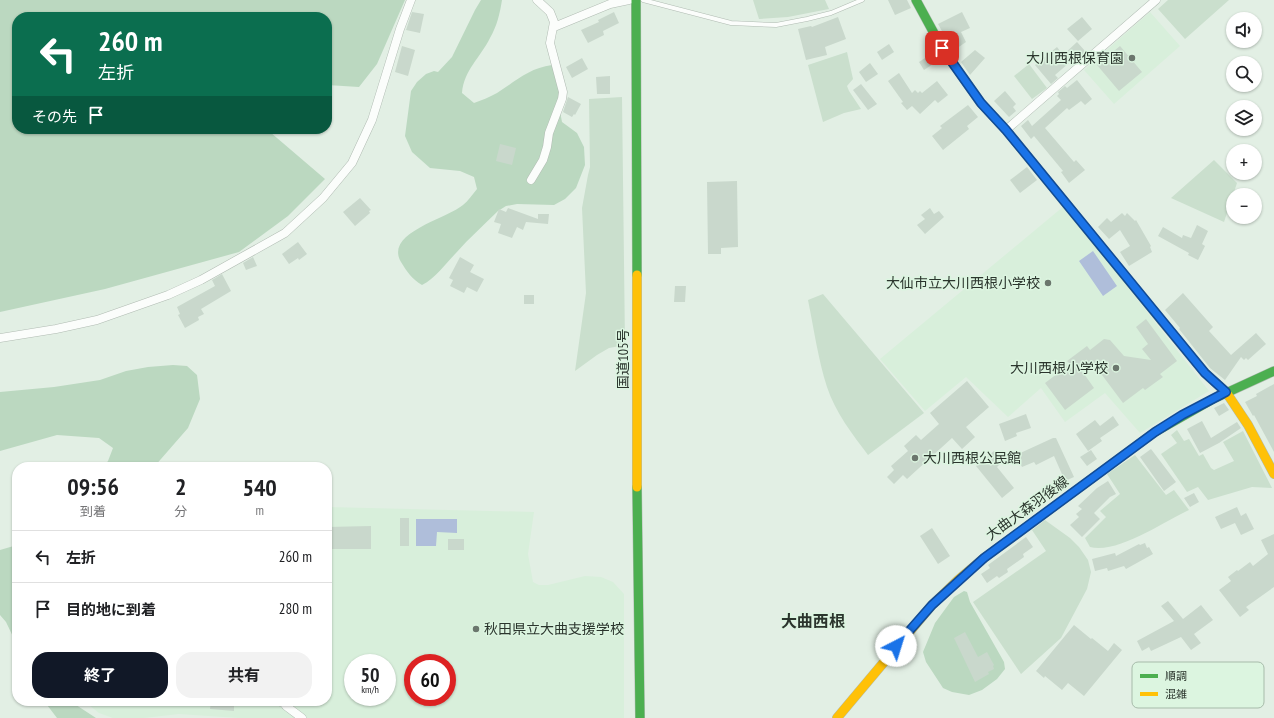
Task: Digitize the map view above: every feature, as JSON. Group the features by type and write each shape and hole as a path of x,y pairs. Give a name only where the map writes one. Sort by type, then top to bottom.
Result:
{"main road":[{"name":"国道105号","path":"636,0 637,548 640,718"},
{"path":"916,0 942,48 981,103 1006,130 1205,373 1226,392 1248,425 1274,474"},
{"name":"大曲大森羽後線","path":"837,718 932,605 984,558 1155,432 1182,415 1226,392 1274,371"}],"street":[{"path":"0,338 56,329 97,320 168,295 201,280 285,233 323,198 352,163 372,120 400,28 411,0"},
{"path":"531,180 543,160 549,133 562,99 563,92 550,43 554,22 550,12 537,0"},
{"path":"554,27 610,4 629,0"},
{"path":"1006,130 1156,0"},
{"path":"288,706 302,718"}],"lane":[{"path":"643,0 731,23 776,25 831,13 862,0"}],"shaded area":[{"path":"0,0 405,0 377,64 359,87 332,85 332,12 12,12 12,134 272,134 325,179 288,216 239,252 105,289 0,312"},
{"path":"481,0 502,0 495,29 469,71 463,85 462,93 474,103 497,93 536,69 552,65 562,74 560,111 562,122 577,133 584,147 585,165 576,188 565,199 554,205 517,204 506,206 498,211 471,237 436,275 422,285 410,275 401,262 398,252 401,243 419,228 463,205 477,189 474,177 460,171 430,168 412,152 405,136 411,91 417,82 426,74 434,71 438,72 452,57"},
{"path":"753,0 825,0 829,9 788,17 759,19"},
{"path":"1168,0 1229,0 1185,39 1158,9"},
{"name":"大川西根保育園","path":"1150,12 1180,46 1114,104 1084,70"},
{"path":"847,52 853,79 847,86 861,109 844,113 823,122 808,65"},
{"path":"1029,64 1047,88 1032,99 1014,76"},
{"path":"622,97 625,345 609,348 575,371 586,293 582,208 590,167 589,99"},
{"path":"1214,160 1226,172 1226,180 1234,180 1237,183 1235,188 1226,188 1226,216 1224,222 1171,198"},
{"name":"大仙市立大川西根小学校","path":"1064,206 1209,391 1140,433 1105,393 1065,422 1041,388 1008,417 966,377 925,411 880,359"},
{"path":"823,294 924,413 868,455 840,414 830,396 827,387 808,300"},
{"path":"173,365 187,366 197,375 200,399 188,428 158,462 107,462 113,448 99,438 57,435 0,451 0,392 54,387 100,380 126,371"},
{"path":"1177,430 1184,441 1189,439 1199,456 1203,454 1211,468 1214,470 1234,461 1223,442 1243,431 1272,488 1252,487 1208,500 1198,487 1187,492 1161,454 1177,443 1171,435"},
{"path":"1135,455 1166,495 1174,490 1189,510 1127,542 1101,548 1090,547 1085,538 1106,517 1100,511 1120,494 1107,474"},
{"name":"秋田県立大曲支援学校","path":"332,507 534,512 528,554 533,582 539,585 548,585 585,576 601,577 613,582 624,594 624,718 239,718 179,714 144,718 113,718 99,713 90,706 332,706"},
{"path":"1045,520 1070,538 1079,547 1088,560 1091,572 1087,589 1061,638 1021,674 973,602 1046,551 1032,530"},
{"path":"12,546 12,635 6,622 0,615 0,550"},
{"path":"964,591 967,592 970,602 1004,662 1005,669 997,679 982,690 969,695 952,692 943,688 926,662 923,652 935,623 954,597"},
{"path":"48,706 78,706 96,718 57,718"}],"water":[{"path":"1093,251 1117,286 1103,296 1079,261"},
{"path":"416,519 457,519 457,533 437,532 436,546 416,546"}],"building":[{"path":"888,0 907,0 911,8 895,15"},
{"path":"412,12 424,14 420,33 406,30"},
{"path":"614,12 619,23 603,31 604,35 588,43 581,30 599,22 598,20"},
{"path":"962,12 970,28 961,32 966,42 953,51 938,24"},
{"path":"838,17 846,39 825,47 827,55 806,60 798,29 812,27"},
{"path":"1082,17 1092,29 1078,41 1067,29"},
{"path":"1077,42 1086,52 1078,59 1076,57 1055,75 1058,78 1051,84 1035,65 1057,47 1063,55"},
{"path":"889,44 894,52 882,60 877,52"},
{"path":"402,46 415,50 408,76 395,72"},
{"path":"1120,46 1142,72 1119,91 1097,65"},
{"path":"975,50 985,58 970,75 961,62"},
{"path":"931,54 936,62 924,70 919,62"},
{"path":"582,58 588,69 572,78 566,67"},
{"path":"870,63 878,74 866,82 859,72"},
{"path":"899,73 912,93 915,90 918,93 920,91 922,93 937,81 948,95 938,103 935,100 920,114 912,106 907,110 888,81"},
{"path":"610,76 610,94 597,94 596,77"},
{"path":"1077,80 1092,99 1085,105 1081,101 1069,110 1067,108 1045,128 1074,162 1076,160 1085,170 1069,183 1061,172 1063,171 1034,136 1031,139 1021,126 1028,120 1032,126 1061,100 1057,96 1059,94 1058,92 1065,86 1067,88"},
{"path":"861,84 877,104 868,110 853,90"},
{"path":"1005,91 1016,104 1013,107 1016,111 1009,117 994,101"},
{"path":"568,97 581,104 575,115 574,114 572,117 563,112"},
{"path":"968,105 978,117 967,126 969,129 943,150 932,136 942,128 940,126"},
{"path":"500,144 516,148 512,165 496,161"},
{"path":"1027,167 1037,180 1020,193 1010,180"},
{"path":"737,181 738,247 721,248 721,254 708,254 707,182"},
{"path":"360,198 371,210 369,211 370,213 355,226 343,212"},
{"path":"508,208 538,219 538,214 549,214 548,224 526,222 523,230 517,227 512,238 498,233 501,224 494,222 499,209 506,212"},
{"path":"930,208 934,214 939,211 944,217 925,234 917,225 925,219 921,215"},
{"path":"1122,213 1125,216 1127,213 1135,221 1136,220 1151,246 1152,252 1129,266 1120,252 1130,246 1120,230 1109,239 1098,227 1107,218 1111,222"},
{"path":"1197,225 1208,231 1202,244 1205,246 1198,260 1188,255 1189,253 1158,236 1163,227 1182,238 1183,235 1191,238"},
{"path":"298,242 307,254 299,260 298,258 289,264 282,254"},
{"path":"253,257 257,266 246,270 243,263"},
{"path":"460,257 474,265 470,272 484,279 477,292 467,287 464,293 450,286 453,280 449,278"},
{"path":"222,274 231,291 201,309 204,314 198,317 199,320 185,328 178,315 180,314 177,307 215,286 212,280"},
{"path":"675,286 686,286 685,302 674,302"},
{"path":"1183,293 1213,327 1209,331 1231,355 1256,333 1266,344 1248,360 1246,358 1244,360 1241,357 1225,380 1210,368 1165,310"},
{"path":"524,295 534,295 534,304 524,304"},
{"name":"大川西根小学校","path":"1146,319 1177,361 1160,374 1163,377 1145,390 1143,388 1123,403 1093,363 1082,371 1094,388 1065,410 1045,383 1070,364 1067,361 1087,346 1090,350 1104,339 1110,340 1124,356 1151,360 1142,349 1148,344 1136,327"},
{"path":"967,381 989,407 966,427 975,437 962,449 952,438 907,479 903,475 894,484 887,477 894,470 891,466 908,451 904,446 916,435 921,440 939,424 930,413"},
{"path":"1274,384 1274,452 1254,415 1253,416 1245,402 1257,396 1256,394"},
{"path":"1224,403 1229,410 1219,416 1214,408"},
{"path":"1026,414 1031,428 1016,433 1017,436 1005,441 999,424"},
{"path":"1113,416 1119,425 1100,438 1102,441 1088,451 1076,434 1095,420 1100,426"},
{"path":"1202,421 1211,438 1237,422 1241,428 1219,443 1200,453 1187,429"},
{"path":"1056,438 1074,477 1065,481 1054,456 1036,465 1034,462 1022,467 1016,455"},
{"path":"1151,449 1176,482 1164,491 1140,457"},
{"path":"1091,450 1097,459 1087,466 1080,457"},
{"path":"994,451 1003,461 997,467 1014,488 1002,498 976,466"},
{"path":"1108,481 1116,494 1110,497 1094,513 1100,519 1082,537 1070,525 1079,517 1076,514 1082,509 1078,506 1097,488"},
{"path":"1194,493 1199,502 1190,507 1184,498"},
{"path":"1237,507 1241,516 1246,513 1254,529 1241,535 1235,523 1221,529 1215,517"},
{"path":"400,518 409,518 409,546 400,546"},
{"path":"371,526 371,549 332,549 332,527"},
{"path":"932,528 950,556 938,564 920,536"},
{"path":"1274,534 1274,587 1246,607 1249,610 1240,617 1219,590 1231,581 1228,577 1237,570 1238,571 1250,562 1253,566 1268,554 1261,540"},
{"path":"1026,537 1033,547 1023,554 1024,557 1007,569 1008,572 999,578 997,576 987,583 981,574 990,568 988,565"},
{"path":"448,539 464,539 464,550 448,550"},
{"path":"1145,543 1147,548 1149,547 1153,554 1126,569 1124,566 1108,571 1107,568 1095,571 1092,559 1115,553 1116,556 1139,544"},
{"path":"1168,601 1183,619 1201,605 1213,620 1194,634 1201,643 1191,650 1181,637 1151,651 1149,647 1142,651 1137,641 1174,621 1161,606"},
{"path":"1074,625 1108,651 1114,643 1122,650 1084,696 1068,683 1062,690 1045,676 1044,678 1036,671"},
{"path":"965,632 978,657 987,652 994,665 994,669 988,672 989,674 975,682 954,638"},
{"path":"210,706 234,706 234,711 210,709"}],"traffic: fast":[{"path":"636,0 637,275"},
{"path":"916,0 942,48 981,103 1006,130 1162,321"},
{"path":"984,558 1155,432 1213,399 1274,371"},
{"path":"637,487 640,718"}],"traffic: slow":[{"path":"637,275 637,487"},
{"path":"1162,321 1205,373 1226,392 1248,425 1274,474"},
{"path":"837,718 932,605 984,558"}],"place":[{"name":"大川西根保育園","path":"1132,58"},
{"name":"大仙市立大川西根小学校","path":"1048,283"},
{"name":"大川西根小学校","path":"1116,368"},
{"name":"大川西根公民館","path":"915,458"},
{"name":"秋田県立大曲支援学校","path":"476,629"}],"district":[{"name":"大曲西根","path":"813,621"}],"route":[{"path":"896,646 932,605 984,558 1155,432 1182,415 1226,392 1205,373 1006,130 981,103 942,48"}]}
